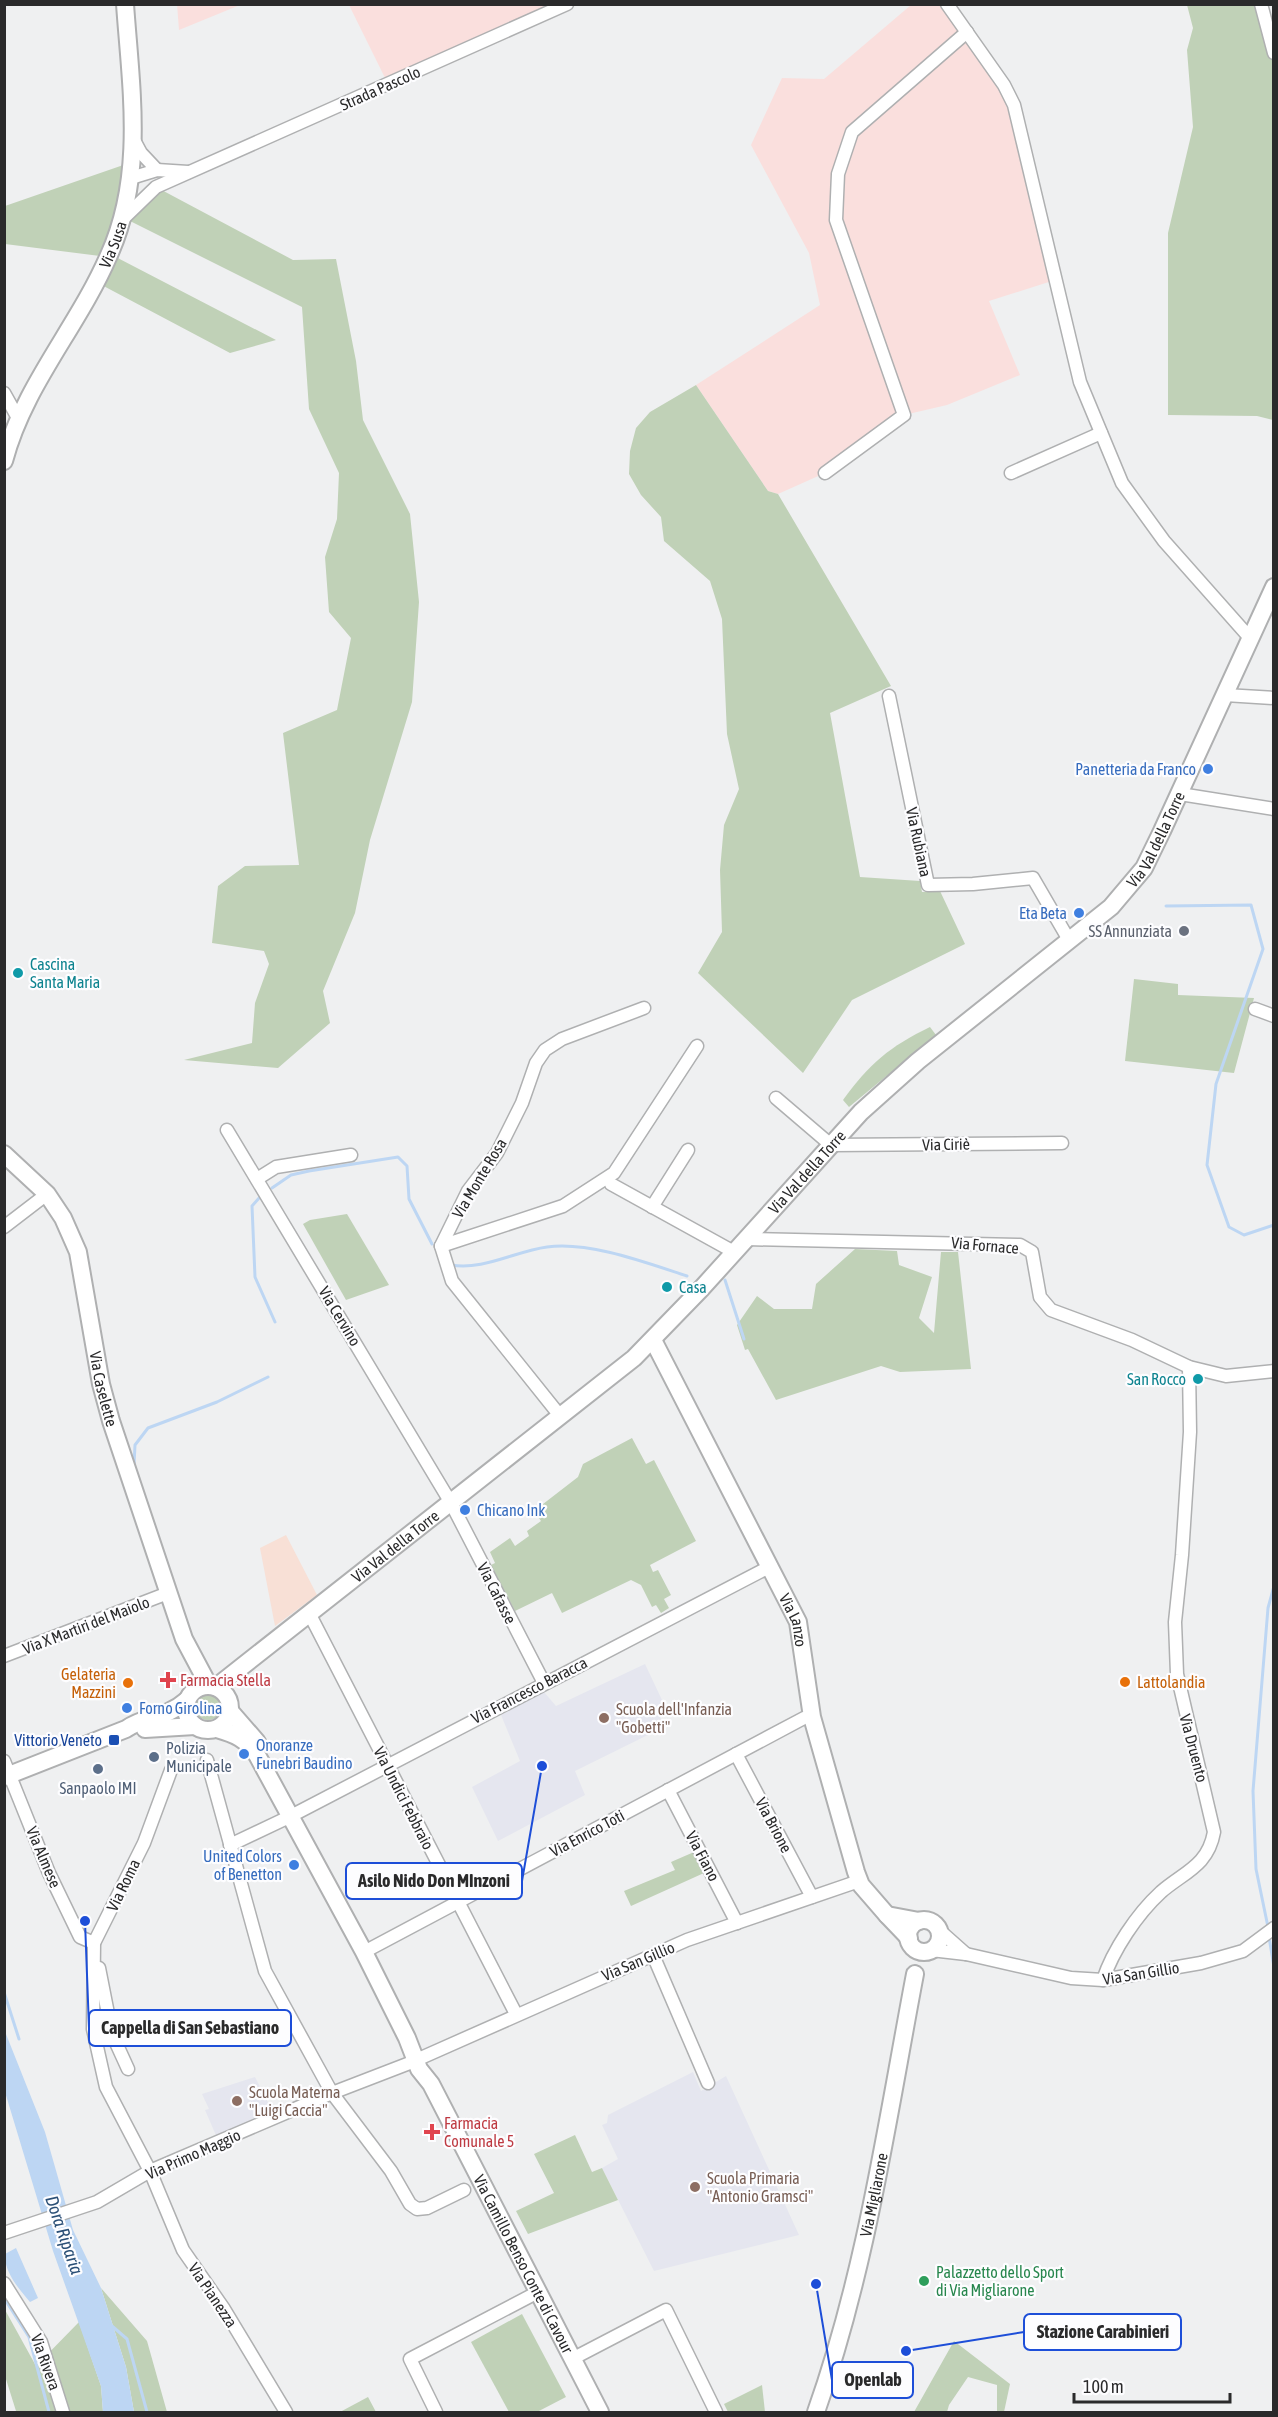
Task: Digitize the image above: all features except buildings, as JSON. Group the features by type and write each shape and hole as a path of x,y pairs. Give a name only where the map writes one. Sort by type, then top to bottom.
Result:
{"street":[{"name":"Via Susa","path":"4,461 18,418 96,282 124,218 131,178 134,140 125,4"},
{"name":"Strada Pascolo","path":"124,218 156,187 567,4"},
{"path":"947,4 1014,105 1080,382 1122,483 1158,533 1250,638"},
{"path":"1261,4 1274,53"},
{"path":"825,473 904,415 836,220 838,174 852,132 966,32"},
{"path":"134,140 141,153 157,170"},
{"name":"Strada Pascolo","path":"131,178 157,170 192,171"},
{"path":"131,178 142,185 156,187"},
{"path":"4,393 18,418"},
{"path":"1011,473 1101,433"},
{"name":"Via Val della Torre","path":"221,1695 234,1675 309,1613 561,1417 653,1340 861,1112 918,1061 1111,907 1143,868 1180,794 1274,587"},
{"path":"1225,694 1274,698"},
{"name":"Via Rubiana","path":"889,696 928,885 973,884 1034,878 1069,940"},
{"path":"1180,794 1274,809"},
{"name":"Via Monte Rosa","path":"441,1246 468,1191 497,1153 522,1103 536,1064 545,1050 562,1039 644,1008"},
{"path":"1256,1009 1274,1016"},
{"path":"561,1417 452,1281 441,1246 563,1206 614,1173 697,1046"},
{"path":"776,1098 831,1145"},
{"name":"Via Cervino","path":"227,1130 451,1503"},
{"name":"Via Ciriè","path":"831,1145 1062,1143"},
{"path":"652,1207 688,1150"},
{"name":"Via Caselette","path":"4,1154 47,1194 63,1218 78,1252 105,1401 184,1639 197,1668 221,1695"},
{"path":"257,1179 276,1167 351,1155"},
{"path":"611,1184 734,1252"},
{"path":"4,1227 47,1194"},
{"name":"Via Fornace","path":"747,1239 1020,1245 1032,1252 1040,1297 1051,1310 1132,1340 1189,1367 1226,1377 1274,1371"},
{"name":"Via Lanzo","path":"653,1340 771,1566 800,1628 812,1717 859,1881 886,1916 920,1946"},
{"name":"Via Druento","path":"1103,1980 1109,1962 1143,1912 1160,1893 1206,1858 1214,1832 1177,1674 1175,1622 1190,1432 1189,1367"},
{"name":"Via Cafasse","path":"451,1503 544,1683"},
{"name":"Via Francesco Baracca","path":"230,1845 771,1566"},
{"name":"Via X Martiri del Maiolo","path":"4,1656 168,1593"},
{"name":"Via Undici Febbraio","path":"309,1613 516,2014"},
{"name":"Via Caselette","path":"184,1639 189,1697"},
{"path":"6,1771 126,1729 135,1723 165,1716 202,1686 221,1695 228,1719 217,1729 202,1730 195,1726 186,1714 189,1697"},
{"name":"Via Camillo Benso Conte di Cavour","path":"221,1695 254,1737 317,1867 364,1952 600,2412"},
{"name":"Via Enrico Toti","path":"364,1952 804,1718 812,1717"},
{"path":"126,1729 195,1726"},
{"name":"Via Camillo Benso Conte di Cavour","path":"217,1729 239,1736 249,1743 292,1815"},
{"name":"Via Brione","path":"736,1754 812,1897"},
{"path":"207,1760 265,1971 332,2093 391,2171 410,2204 417,2209 427,2208 464,2190"},
{"name":"Via Roma","path":"150,2171 106,2087 93,2029 94,1944 144,1842 171,1770"},
{"name":"Via Almese","path":"6,1771 49,1873 80,1937 94,1944"},
{"name":"Via Fiano","path":"668,1790 737,1923"},
{"name":"Via San Gillio","path":"419,2059 652,1955 859,1881"},
{"path":"886,1916 933,1923 966,1954"},
{"path":"919,1921 910,1929 920,1946 938,1943 939,1930"},
{"name":"Via San Gillio","path":"920,1946 1071,1978 1103,1980 1181,1967 1243,1951 1274,1928"},
{"path":"94,1944 112,2034 128,2069"},
{"name":"Via Migliarone","path":"816,2412 834,2361 863,2247 920,1946"},
{"path":"652,1955 708,2083"},
{"name":"Via Primo Maggio","path":"4,2233 97,2202 150,2171 332,2093 419,2059"},
{"name":"Via Pianezza","path":"150,2171 187,2257 274,2388 286,2412"},
{"name":"Via Rivera","path":"4,2283 41,2342 63,2412"},
{"path":"436,2412 410,2360 538,2292"},
{"path":"572,2358 666,2310 716,2412"}],"shaded area":[{"path":"177,4 240,4 240,5 179,30"},
{"path":"349,5 567,5 388,84"},
{"path":"911,5 942,5 1004,85 1055,280 989,301 1020,375 947,405 904,415 825,473 778,494 768,491 696,385 820,305 809,253 751,145 782,78 824,79"},
{"path":"286,1535 317,1595 275,1626 260,1548"},
{"path":"645,1664 662,1700 660,1729 575,1771 585,1795 498,1841 472,1787 520,1761 501,1715 544,1692 556,1706"},
{"name":"Scuola Primaria \"Antonio Gramsci\"","path":"693,2072 701,2091 726,2076 799,2235 654,2271 602,2168 618,2159 602,2125 607,2123 608,2115"},
{"name":"Scuola Materna \"Luigi Caccia\"","path":"255,2077 274,2114 218,2140 205,2110 209,2109 202,2094"}],"green space":[{"path":"1187,5 1261,5 1274,53 1273,420 1257,416 1168,415 1168,233 1193,127 1187,50 1193,28"},
{"path":"132,162 124,216 156,187 293,260 336,259 356,361 363,420 410,514 419,602 412,702 370,840 355,913 323,991 330,1023 278,1068 184,1060 252,1043 255,1003 269,964 264,951 212,943 218,886 245,866 299,865 283,733 337,710 351,638 329,612 325,557 337,519 339,473 309,409 302,307 124,218 110,254 276,340 230,353 96,282 108,257 5,244 5,206"},
{"path":"696,385 768,491 778,494 891,686 830,713 860,877 920,881 922,892 940,891 965,944 852,1000 803,1073 698,973 722,932 720,870 724,825 739,789 727,734 722,619 710,581 664,541 661,517 641,495 629,474 630,451 636,428 650,412"},
{"path":"1134,979 1178,984 1178,995 1254,998 1234,1073 1125,1061"},
{"path":"930,1027 936,1035 849,1107 843,1100 881,1057"},
{"path":"347,1214 389,1285 346,1300 303,1224 310,1220"},
{"path":"855,1249 897,1251 899,1265 932,1277 919,1318 934,1333 941,1252 958,1252 971,1369 900,1372 881,1366 776,1400 748,1349 745,1350 737,1325 757,1296 774,1309 812,1309 816,1284"},
{"path":"632,1438 646,1464 654,1460 696,1541 650,1565 653,1572 658,1570 671,1595 664,1599 669,1608 661,1613 656,1605 652,1607 641,1585 631,1580 562,1613 552,1593 515,1611 491,1565 495,1563 490,1552 510,1538 515,1546 529,1536 527,1531 541,1521 534,1511 578,1477 583,1464"},
{"path":"208,1694 218,1697 221,1707 218,1717 208,1720 198,1717 195,1707 198,1697"},
{"path":"694,1852 704,1873 631,1906 624,1891 675,1870 671,1862"},
{"path":"575,2135 592,2172 602,2168 618,2200 528,2234 516,2211 554,2193 534,2154"},
{"path":"101,2288 147,2341 167,2412 134,2412 126,2367"},
{"path":"4,2308 36,2366 79,2322 101,2386 103,2412 12,2412 16,2411 5,2376"},
{"path":"522,2314 566,2397 537,2412 509,2412 471,2342"},
{"path":"954,2341 1010,2384 1004,2412 997,2412 997,2385 968,2377 949,2405 947,2412 914,2412"},
{"path":"762,2385 765,2412 728,2412 724,2404"},
{"path":"368,2397 376,2412 340,2412"}],"water":[{"name":"Dora Riparia","path":"4,2029 45,2132 73,2230 101,2288 126,2367 134,2412 103,2412 101,2386 53,2251 5,2092"},
{"path":"16,2248 38,2298 30,2302 13,2280 5,2261 5,2254"}],"waterway":[{"path":"1166,906 1251,905 1263,949 1216,1084 1207,1165 1229,1227 1244,1235 1274,1225"},
{"path":"272,1188 291,1175 398,1157 407,1166 409,1199 432,1244"},
{"path":"260,1197 252,1206 255,1277 275,1322"},
{"path":"451,1265 487,1263 535,1249 563,1246 618,1254 687,1276"},
{"path":"725,1280 744,1339"},
{"path":"134,1465 135,1445 148,1428 217,1402 268,1377"},
{"path":"1268,1927 1256,1869 1253,1791 1268,1608 1274,1586"},
{"path":"1269,1937 1274,1967"},
{"path":"4,1992 19,2039"},
{"path":"4,2298 29,2337 49,2412"},
{"path":"112,2326 127,2339 147,2412"}],"place":[{"name":"Panetteria da Franco","path":"1208,769"},
{"name":"Eta Beta","path":"1079,913"},
{"name":"SS Annunziata","path":"1184,931"},
{"name":"Cascina Santa Maria","path":"18,973"},
{"name":"Casa","path":"667,1287"},
{"name":"San Rocco","path":"1198,1379"},
{"name":"Chicano Ink","path":"465,1510"},
{"name":"Farmacia Stella","path":"168,1680"},
{"name":"Lattolandia","path":"1125,1682"},
{"name":"Gelateria Mazzini","path":"128,1683"},
{"name":"Forno Girolina","path":"127,1708"},
{"name":"Scuola dell'Infanzia \"Gobetti\"","path":"604,1718"},
{"name":"Vittorio Veneto","path":"114,1740"},
{"name":"Onoranze Funebri Baudino","path":"244,1754"},
{"name":"Polizia Municipale","path":"154,1757"},
{"name":"Asilo Nido Don MInzoni","path":"542,1766"},
{"name":"Sanpaolo IMI","path":"98,1769"},
{"name":"United Colors of Benetton","path":"294,1865"},
{"name":"Cappella di San Sebastiano","path":"85,1921"},
{"name":"Scuola Materna \"Luigi Caccia\"","path":"237,2101"},
{"name":"Farmacia Comunale 5","path":"432,2132"},
{"name":"Scuola Primaria \"Antonio Gramsci\"","path":"695,2187"},
{"name":"Palazzetto dello Sport di Via Migliarone","path":"924,2281"},
{"name":"Openlab","path":"816,2284"},
{"name":"Stazione Carabinieri","path":"906,2351"}]}
